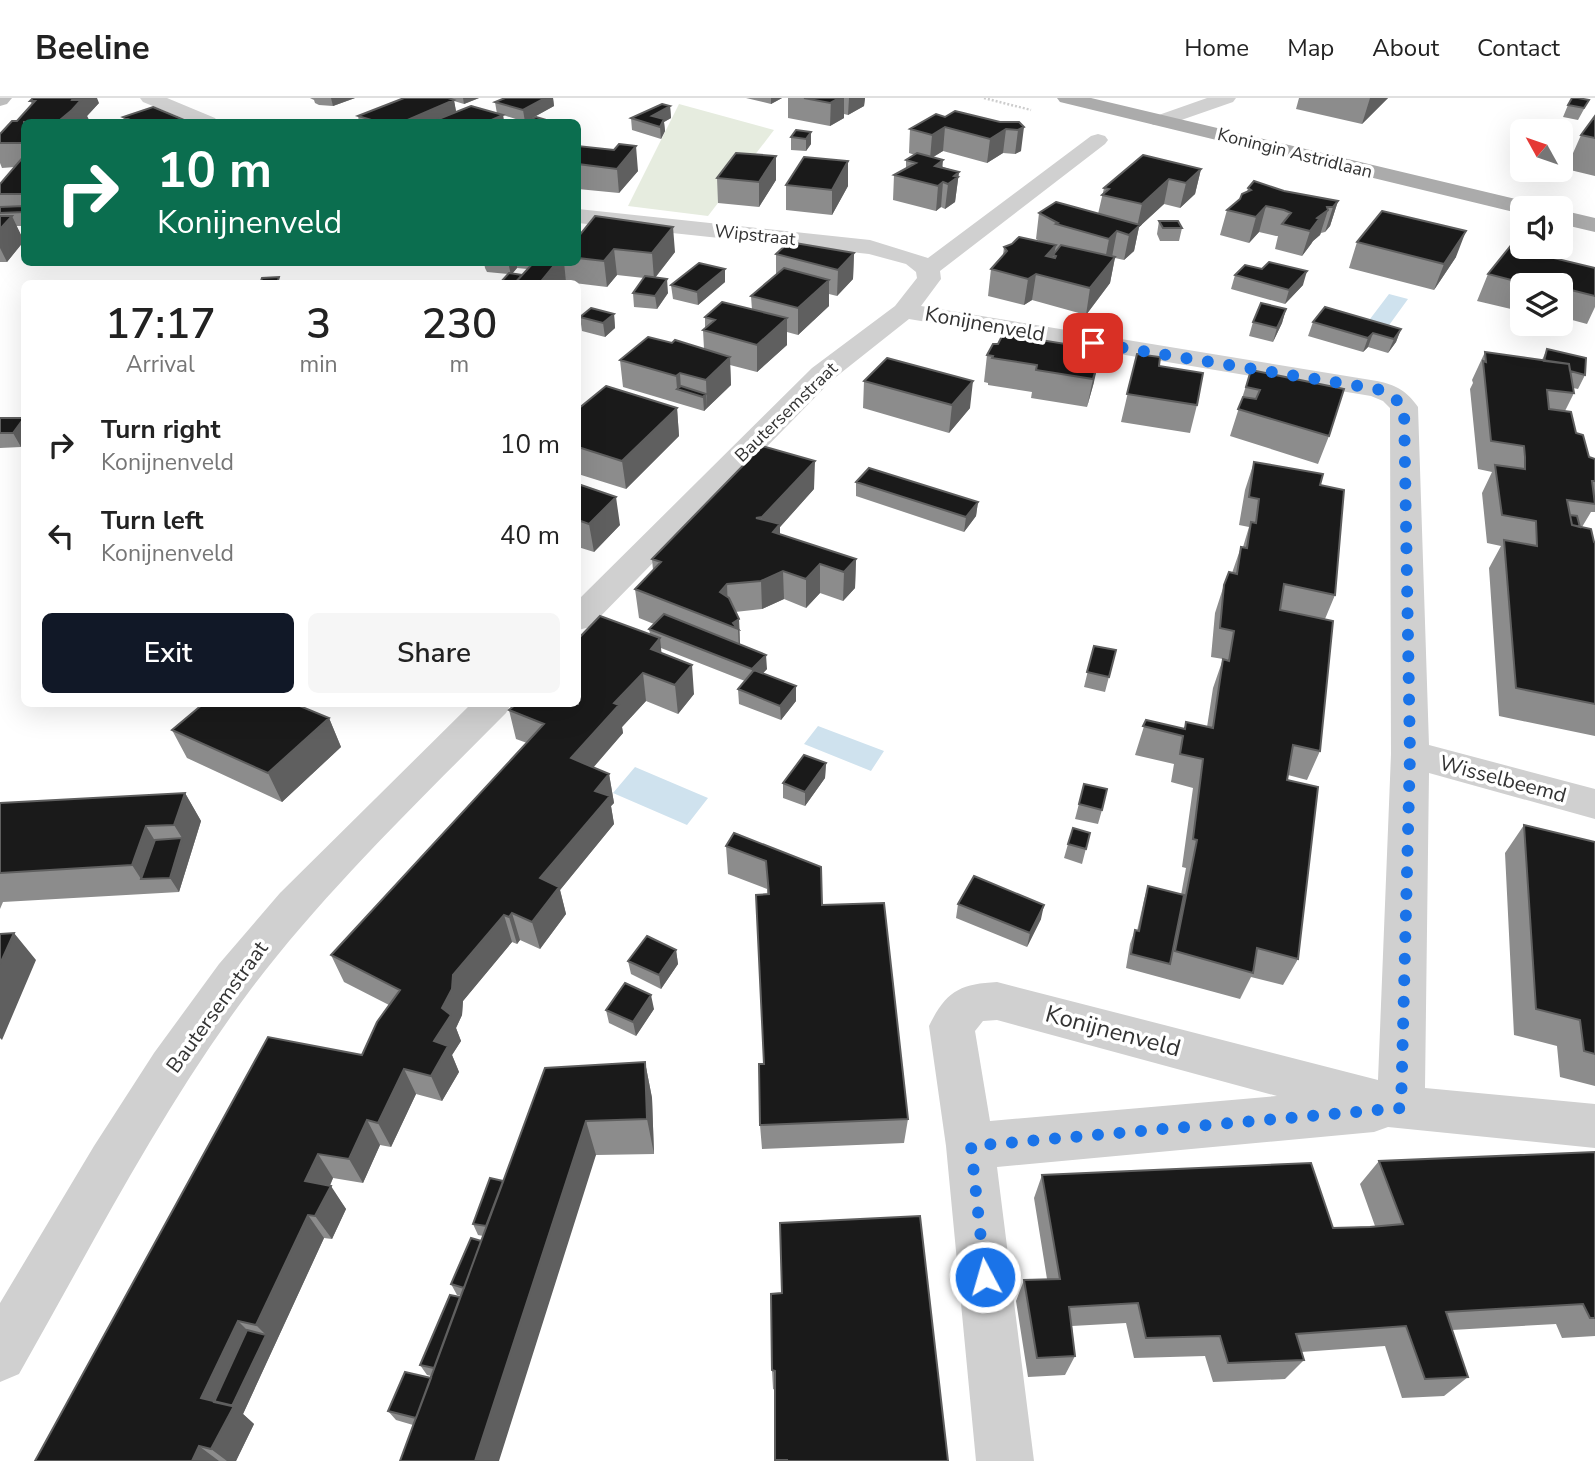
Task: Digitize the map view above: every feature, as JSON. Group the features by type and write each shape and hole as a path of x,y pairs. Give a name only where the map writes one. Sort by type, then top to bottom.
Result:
{"main road":[{"name":"Koningin Astridlaan","path":"1079,99 1510,205"},
{"path":"1573,220 1595,225"}],"street":[{"path":"150,98 201,119"},
{"path":"1160,121 1226,98"},
{"name":"Bautersemstraat","path":"581,616 822,374 904,311 929,279 928,269 1098,140"},
{"name":"Wipstraat","path":"581,216 870,247 914,259 928,269"},
{"name":"Konijnenveld","path":"904,311 1377,389 1392,396 1404,407 1410,754 1401,1108"},
{"name":"Bautersemstraat","path":"0,1355 161,1084 234,978 286,915 490,707"},
{"name":"Wisselbeemd","path":"1410,754 1595,804"},
{"name":"Konijnenveld","path":"1005,1461 971,1146 952,1026 971,1003 997,1000 1401,1108 1595,1126"},
{"name":"Konijnenveld","path":"971,1146 1401,1108"}],"shaded area":[{"path":"679,104 774,130 708,216 628,206"}],"water":[{"path":"1389,294 1408,299 1387,328 1367,323"},
{"path":"818,726 884,751 871,771 804,744"},
{"path":"635,767 708,798 687,825 613,793"}],"building":[{"path":"33,98 81,100 61,119 21,119 21,143 0,143 0,134 12,121 17,121 35,101 30,101"},
{"path":"404,98 454,100 410,119 368,119 358,116"},
{"path":"505,98 545,98 523,110 495,102"},
{"path":"804,98 839,98 830,103"},
{"path":"1572,98 1589,100 1584,108 1568,105"},
{"path":"662,104 670,106 652,116 664,119 660,127 631,118"},
{"path":"471,106 503,115 494,119 438,119"},
{"path":"153,107 182,119 128,119 123,117"},
{"path":"955,111 1000,122 1019,122 1024,127 1018,130 1006,129 990,139 945,127 932,135 910,129 936,114 945,117"},
{"path":"1595,116 1595,138 1581,135"},
{"path":"796,130 811,132 806,139 791,137"},
{"path":"619,144 636,146 617,169 581,164 581,146 614,150"},
{"path":"736,153 776,156 759,182 717,178"},
{"path":"917,153 943,160 935,166 959,172 954,176 958,177 948,184 943,182 938,186 894,175 916,163 906,160"},
{"path":"1143,155 1201,169 1186,183 1169,179 1142,204 1102,195 1109,189 1104,188"},
{"path":"804,157 848,161 832,190 786,185"},
{"path":"21,160 21,194 0,194 0,184"},
{"path":"1254,181 1284,191 1338,201 1333,207 1327,207 1328,210 1317,218 1319,219 1310,231 1282,224 1291,213 1284,210 1266,206 1256,217 1227,210 1242,194 1251,190 1248,188"},
{"path":"1056,202 1140,225 1129,235 1117,231 1109,239 1056,224 1058,223 1039,213"},
{"path":"21,206 21,212 0,213 0,207"},
{"path":"1382,211 1466,231 1444,264 1357,242"},
{"path":"0,216 12,216 0,229"},
{"path":"595,216 673,227 652,253 614,249 604,261 581,258 581,233"},
{"path":"1159,221 1178,221 1182,228 1163,228"},
{"path":"1019,237 1056,245 1046,256 1055,258 1053,255 1061,245 1115,257 1090,288 1036,274 1028,279 991,269 1007,251 1004,247"},
{"path":"789,242 854,253 838,270 776,254"},
{"path":"1510,246 1510,259 1558,259 1595,268 1595,296 1573,290 1573,273 1510,273 1510,280 1488,274"},
{"path":"1269,262 1307,271 1289,290 1235,275 1245,265 1262,269"},
{"path":"699,263 725,269 697,292 671,285"},
{"path":"530,266 554,266 542,280 518,280"},
{"path":"784,268 829,280 798,308 751,296"},
{"path":"509,273 522,275 518,280 503,280"},
{"path":"645,276 667,279 655,296 633,293"},
{"path":"279,277 278,280 261,280"},
{"path":"722,302 787,318 757,345 703,330 715,320 705,317"},
{"path":"1261,303 1286,309 1277,328 1253,322"},
{"path":"1325,307 1401,329 1394,339 1373,333 1368,338 1313,322"},
{"path":"591,308 614,314 603,323 581,316"},
{"path":"1003,334 1078,346 1077,351 1100,355 1093,379 1036,370 1037,365 987,355"},
{"path":"648,337 672,343 675,340 730,357 706,380 680,373 676,376 620,360"},
{"path":"1547,349 1586,358 1585,375 1570,371 1569,364 1544,361"},
{"path":"1485,352 1569,364 1574,393 1547,390 1549,409 1571,412 1576,433 1583,435 1589,457 1595,459 1595,481 1592,481 1595,504 1567,500 1572,525 1591,529 1595,543 1595,704 1516,688 1504,540 1537,546 1536,521 1502,515 1495,465 1525,469 1524,446 1491,441 1483,361 1486,362"},
{"path":"1137,354 1160,357 1159,366 1203,373 1197,405 1127,394"},
{"path":"887,358 973,381 952,405 864,381"},
{"path":"1251,370 1344,389 1329,436 1238,409 1243,397 1256,399 1260,390 1246,387"},
{"path":"606,386 677,408 622,461 581,448 581,407"},
{"path":"681,386 706,394 703,397 677,389"},
{"path":"0,418 21,418 13,433 0,433"},
{"path":"762,446 815,461 762,517 756,518 780,524 773,532 856,559 844,572 820,564 806,579 783,571 761,581 727,584 720,592 729,598 739,619 733,623 738,629 635,589 661,562 652,559"},
{"path":"1254,462 1323,474 1320,485 1344,490 1335,595 1284,584 1280,610 1333,621 1320,751 1293,745 1287,780 1318,787 1298,959 1257,948 1253,973 1175,951 1197,840 1193,839 1203,759 1180,754 1183,736 1143,726 1146,720 1185,729 1186,722 1213,728 1223,659 1229,661 1234,631 1220,628 1224,585 1229,572 1237,574 1241,547 1247,548 1251,522 1256,523 1259,499 1249,497"},
{"path":"869,468 978,502 966,517 856,482"},
{"path":"581,485 616,497 589,524 581,521"},
{"path":"1570,515 1577,516 1580,527 1572,525"},
{"path":"664,614 766,655 752,669 649,629"},
{"path":"600,616 660,638 651,649 692,665 675,685 643,673 614,703 619,705 571,758 609,774 595,791 610,796 540,878 559,887 532,922 512,913 509,917 504,915 453,975 452,989 442,1008 451,1015 434,1041 448,1046 431,1076 404,1069 378,1123 367,1120 349,1159 318,1154 305,1181 331,1186 315,1216 308,1215 256,1325 238,1321 201,1398 234,1406 211,1449 199,1446 192,1461 35,1461 268,1037 362,1055 377,1022 400,990 331,955 544,724 509,710 512,707 581,707 581,636"},
{"path":"1094,646 1116,650 1109,677 1087,672"},
{"path":"754,670 796,686 780,706 738,689"},
{"path":"199,707 302,707 329,718 268,773 172,730"},
{"path":"804,755 826,763 805,792 783,783"},
{"path":"1084,784 1107,789 1102,810 1079,804"},
{"path":"185,793 174,825 146,826 132,865 0,873 0,803"},
{"path":"1524,825 1595,842 1595,1054 1584,1051 1580,1020 1536,1009"},
{"path":"1073,828 1090,833 1086,849 1068,844"},
{"path":"734,833 821,867 822,905 884,903 908,1119 760,1125 759,1064 764,1064 756,895 769,894 766,861 726,846"},
{"path":"182,838 170,878 141,879 155,840"},
{"path":"974,876 1044,905 1030,933 958,904"},
{"path":"1148,886 1184,895 1170,964 1131,954 1135,930 1139,931"},
{"path":"14,933 0,964 0,934"},
{"path":"647,936 676,950 659,975 628,961"},
{"path":"625,983 651,995 633,1022 606,1010"},
{"path":"645,1062 647,1119 586,1121 475,1461 400,1461 545,1068"},
{"path":"1595,1152 1595,1318 1590,1318 1583,1304 1446,1312 1468,1377 1425,1379 1406,1326 1296,1334 1304,1360 1228,1363 1220,1336 1146,1338 1138,1303 1069,1307 1075,1356 1037,1358 1024,1280 1060,1279 1042,1175 1311,1163 1333,1228 1370,1227 1403,1224 1379,1161"},
{"path":"490,1178 503,1181 486,1226 473,1224"},
{"path":"920,1216 948,1461 775,1460 775,1371 772,1370 771,1294 782,1293 780,1223"},
{"path":"471,1238 481,1241 464,1288 451,1284"},
{"path":"450,1295 460,1297 434,1368 420,1365"},
{"path":"247,1330 266,1335 232,1406 214,1402"},
{"path":"405,1372 431,1378 416,1418 388,1411"}],"route":[{"path":"985,1277 971,1146 1401,1108 1410,754 1404,407 1392,396 1377,389 1093,343"}]}
